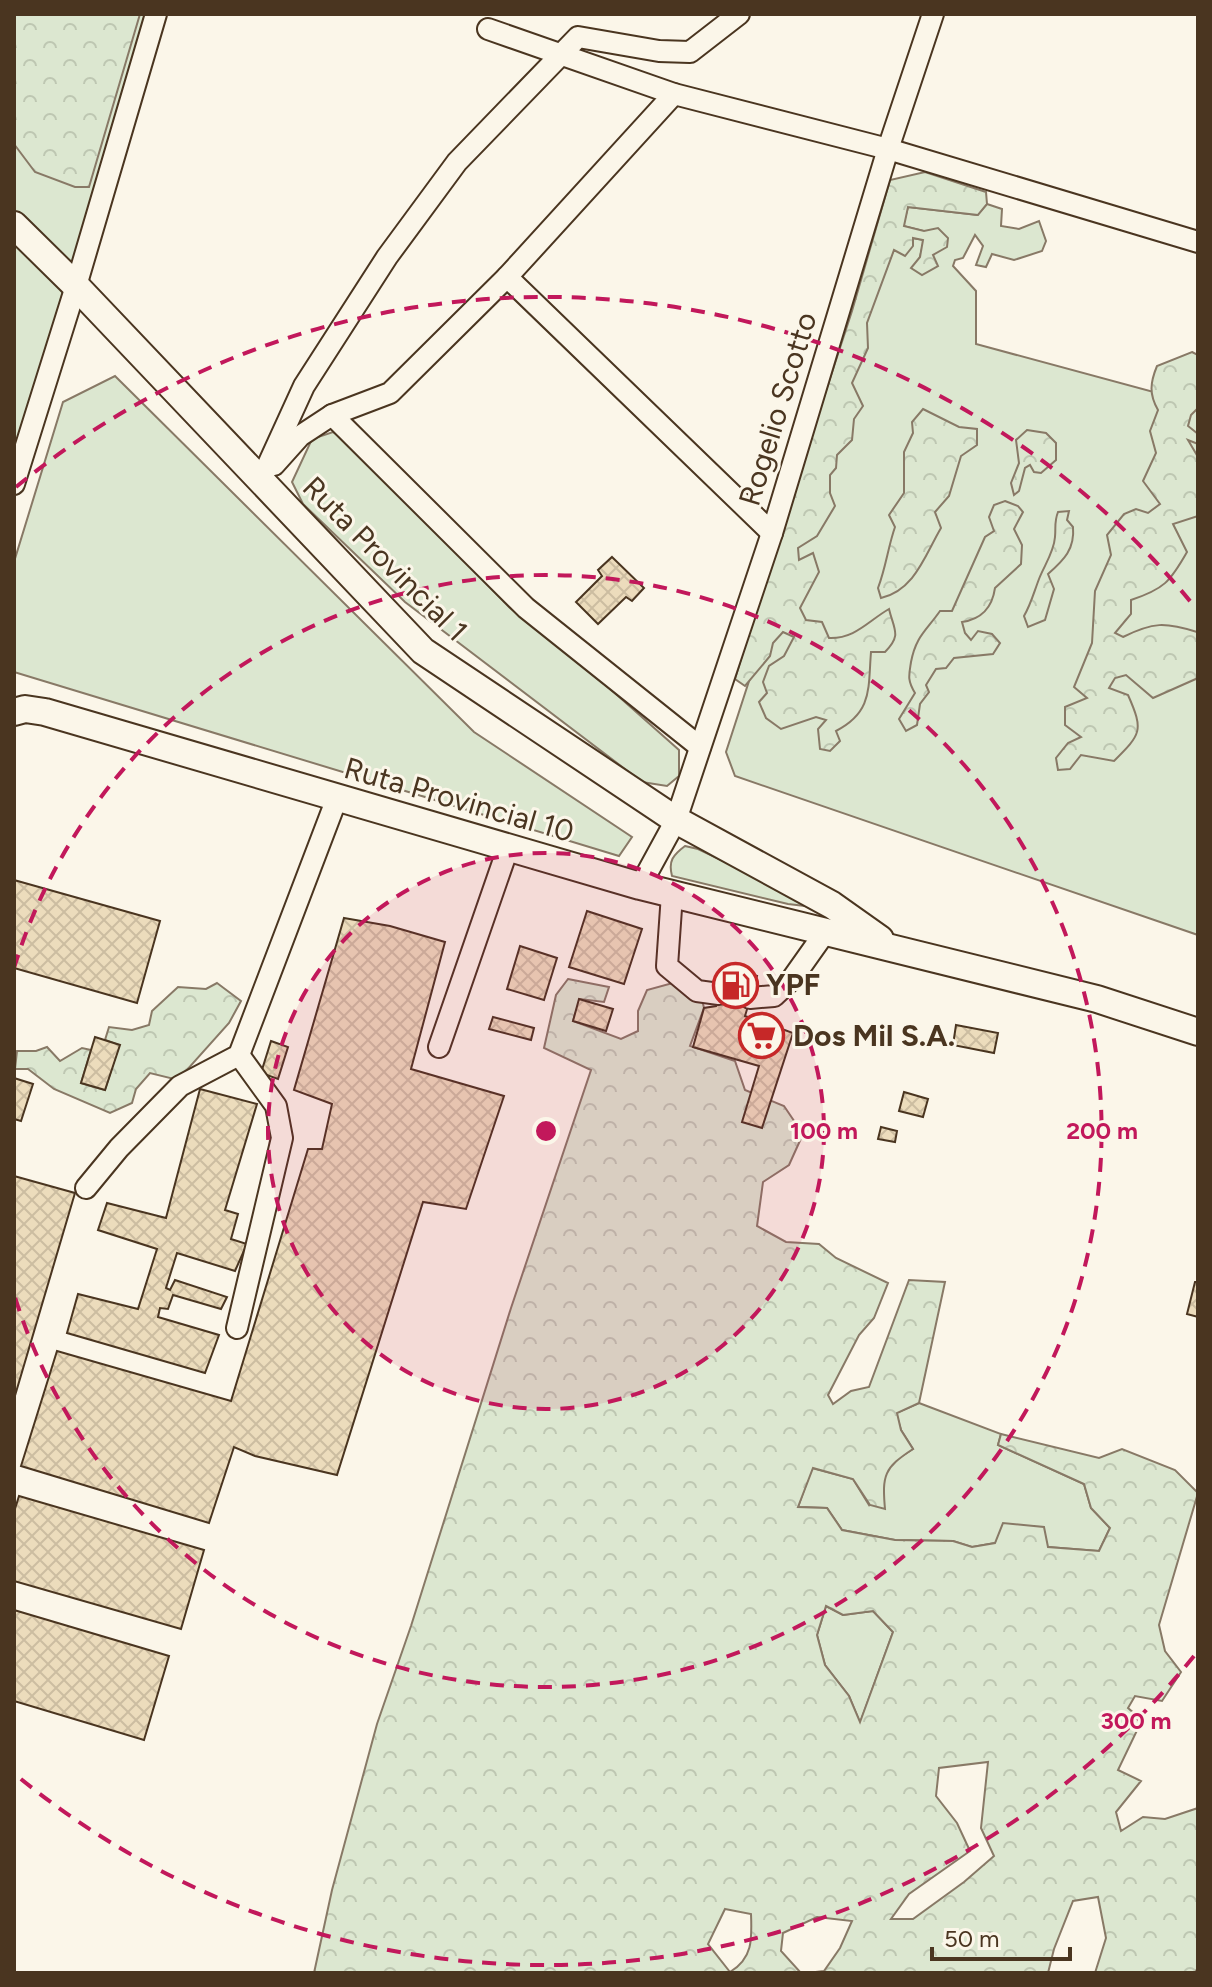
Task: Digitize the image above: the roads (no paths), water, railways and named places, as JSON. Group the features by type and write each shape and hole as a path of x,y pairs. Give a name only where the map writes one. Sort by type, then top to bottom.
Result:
{"main road":[{"name":"Ruta Provincial 1","path":"14,225 76,286 423,651 676,820 832,905 889,946"},
{"name":"Ruta Provincial 10","path":"18,709 45,712 640,886 1097,999 1198,1032"}],"street":[{"path":"14,484 156,14"},
{"path":"261,480 304,386 387,257 457,162 578,37 659,51 690,52 739,14"},
{"name":"Rogelio Scotto","path":"640,886 676,820 772,533 888,149 933,14"},
{"path":"488,29 674,94 888,149 1198,242"},
{"path":"261,480 300,436 332,415 390,393 507,277 674,94"},
{"path":"507,277 772,533"},
{"path":"332,415 526,608 700,747"},
{"path":"86,1188 119,1148 180,1086 239,1055 337,798"},
{"path":"439,1047 508,848"},
{"path":"672,894 667,966 697,991 719,994"},
{"path":"750,998 774,996 792,979 826,931"},
{"path":"237,1328 282,1138 276,1106 239,1055"}],"tunnel":[{"path":"719,994 750,998"}],"place":[{"name":"YPF","path":"735,985"},
{"name":"Dos Mil S.A.","path":"762,1036"}]}
